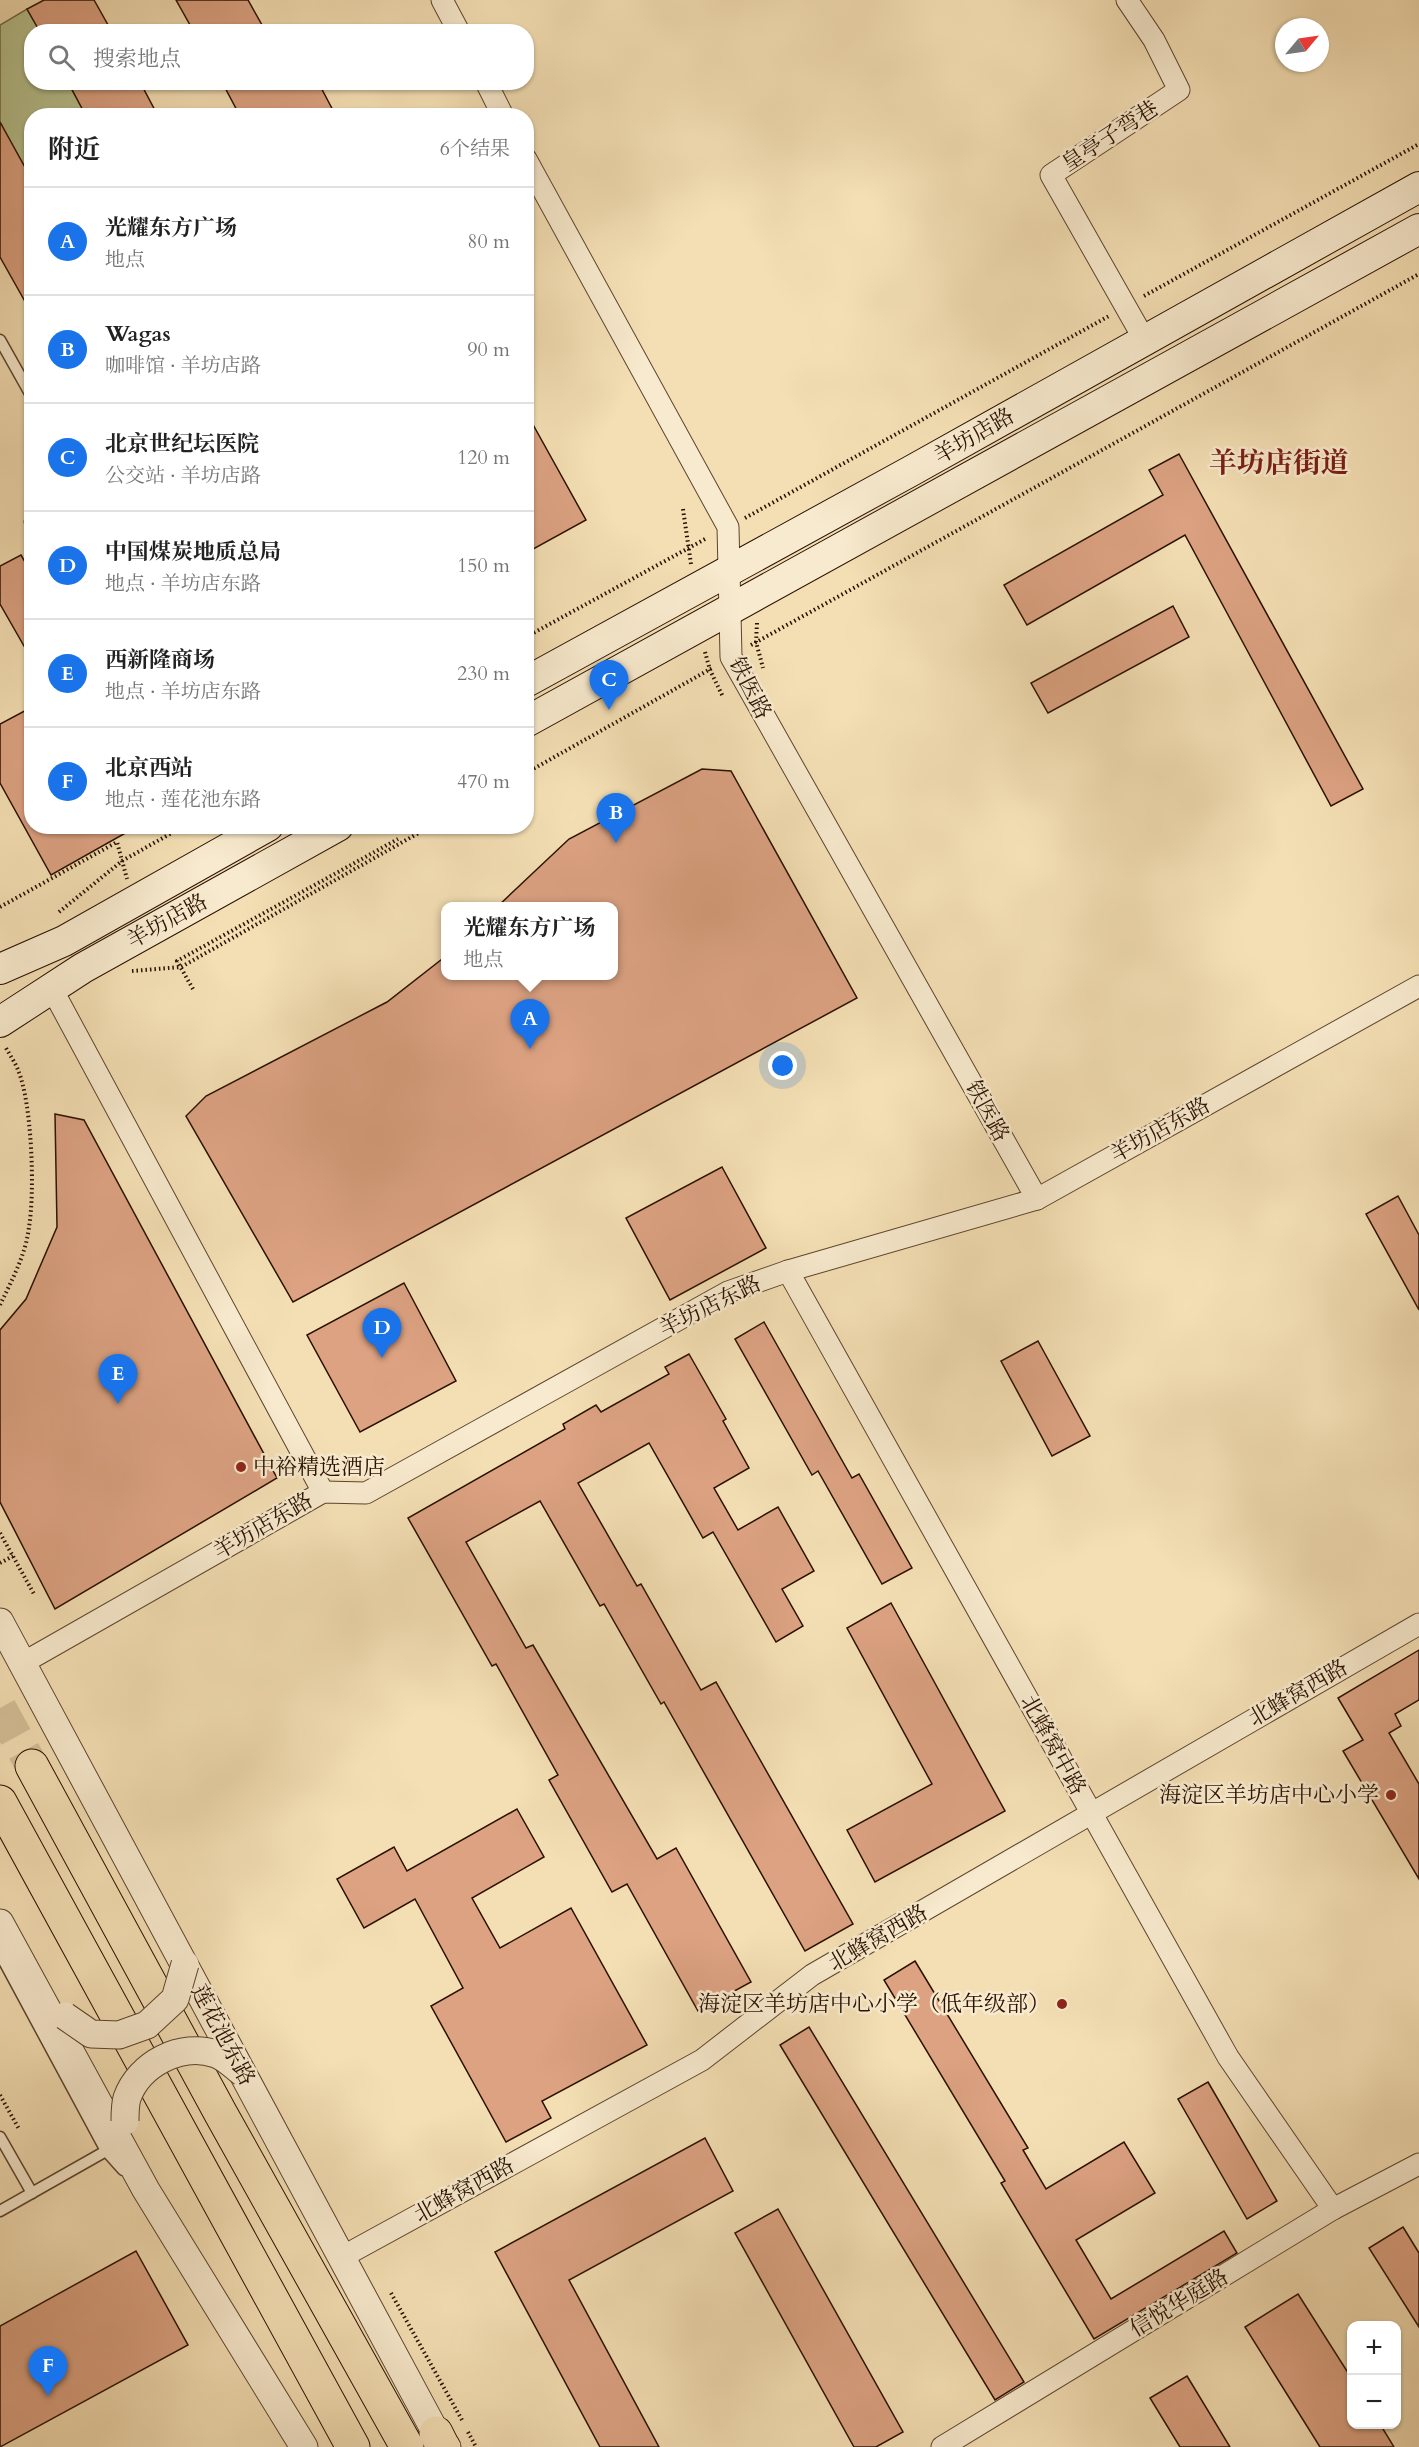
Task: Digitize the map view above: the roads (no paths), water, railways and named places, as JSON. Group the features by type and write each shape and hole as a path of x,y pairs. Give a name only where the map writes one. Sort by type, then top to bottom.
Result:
{"highway":[{"name":"莲花池东路","path":"32,1766 221,2114 433,2443"},
{"path":"0,1802 353,2447"}],"main road":[{"name":"羊坊店路","path":"534,678 728,573 1419,187"},
{"name":"羊坊店路","path":"534,718 1419,229"},
{"name":"羊坊店路","path":"0,969 64,941 254,834"},
{"name":"羊坊店路","path":"8,1017 83,968 324,834"}],"street":[{"path":"442,0 455,24"},
{"name":"皇亭子弯巷","path":"1127,0 1154,40 1179,90 1051,175 1144,339"},
{"path":"490,90 499,108"},
{"name":"铁医路","path":"534,174 728,527 731,657 1036,1199"},
{"name":"羊坊店东路","path":"11,1654 323,1492 366,1493 728,1293 788,1271 1036,1199 1419,986"},
{"path":"52,989 323,1492"},
{"name":"北蜂窝中路","path":"788,1271 1228,2057 1333,2209"},
{"name":"莲花池东路","path":"0,1622 11,1654 185,1964 342,2257 433,2443"},
{"name":"北蜂窝西路","path":"342,2257 702,2060 812,1975 1419,1624"},
{"path":"0,1899 65,2016 117,2120 146,2190 304,2447"},
{"path":"0,1923 255,2345 257,2369"},
{"path":"65,2016 91,2034 119,2035 147,2025 175,1999 185,1964"},
{"path":"117,2120 135,2081 165,2056 192,2051 217,2054 243,2073"},
{"name":"信悦华庭路","path":"942,2447 1333,2209 1419,2164"},
{"path":"263,2404 287,2447"}],"lane":[{"path":"0,340 24,383"},
{"path":"0,1954 106,2151 129,2177 146,2190"},
{"path":"0,2211 106,2151 117,2120"},
{"path":"0,2137 32,2193"}],"tunnel":[{"path":"0,1708 32,1766"}],"place":[{"name":"北京世纪坛医院","path":"609,710"},
{"name":"Wagas","path":"616,843"},
{"name":"光耀东方广场","path":"530,1049"},
{"name":"中国煤炭地质总局","path":"382,1358"},
{"name":"西新隆商场","path":"118,1404"},
{"name":"中裕精选酒店","path":"241,1467"},
{"name":"海淀区羊坊店中心小学","path":"1391,1795"},
{"name":"海淀区羊坊店中心小学（低年级部）","path":"1062,2004"},
{"name":"北京西站","path":"48,2396"}],"district":[{"name":"羊坊店街道","path":"1279,463"}]}
